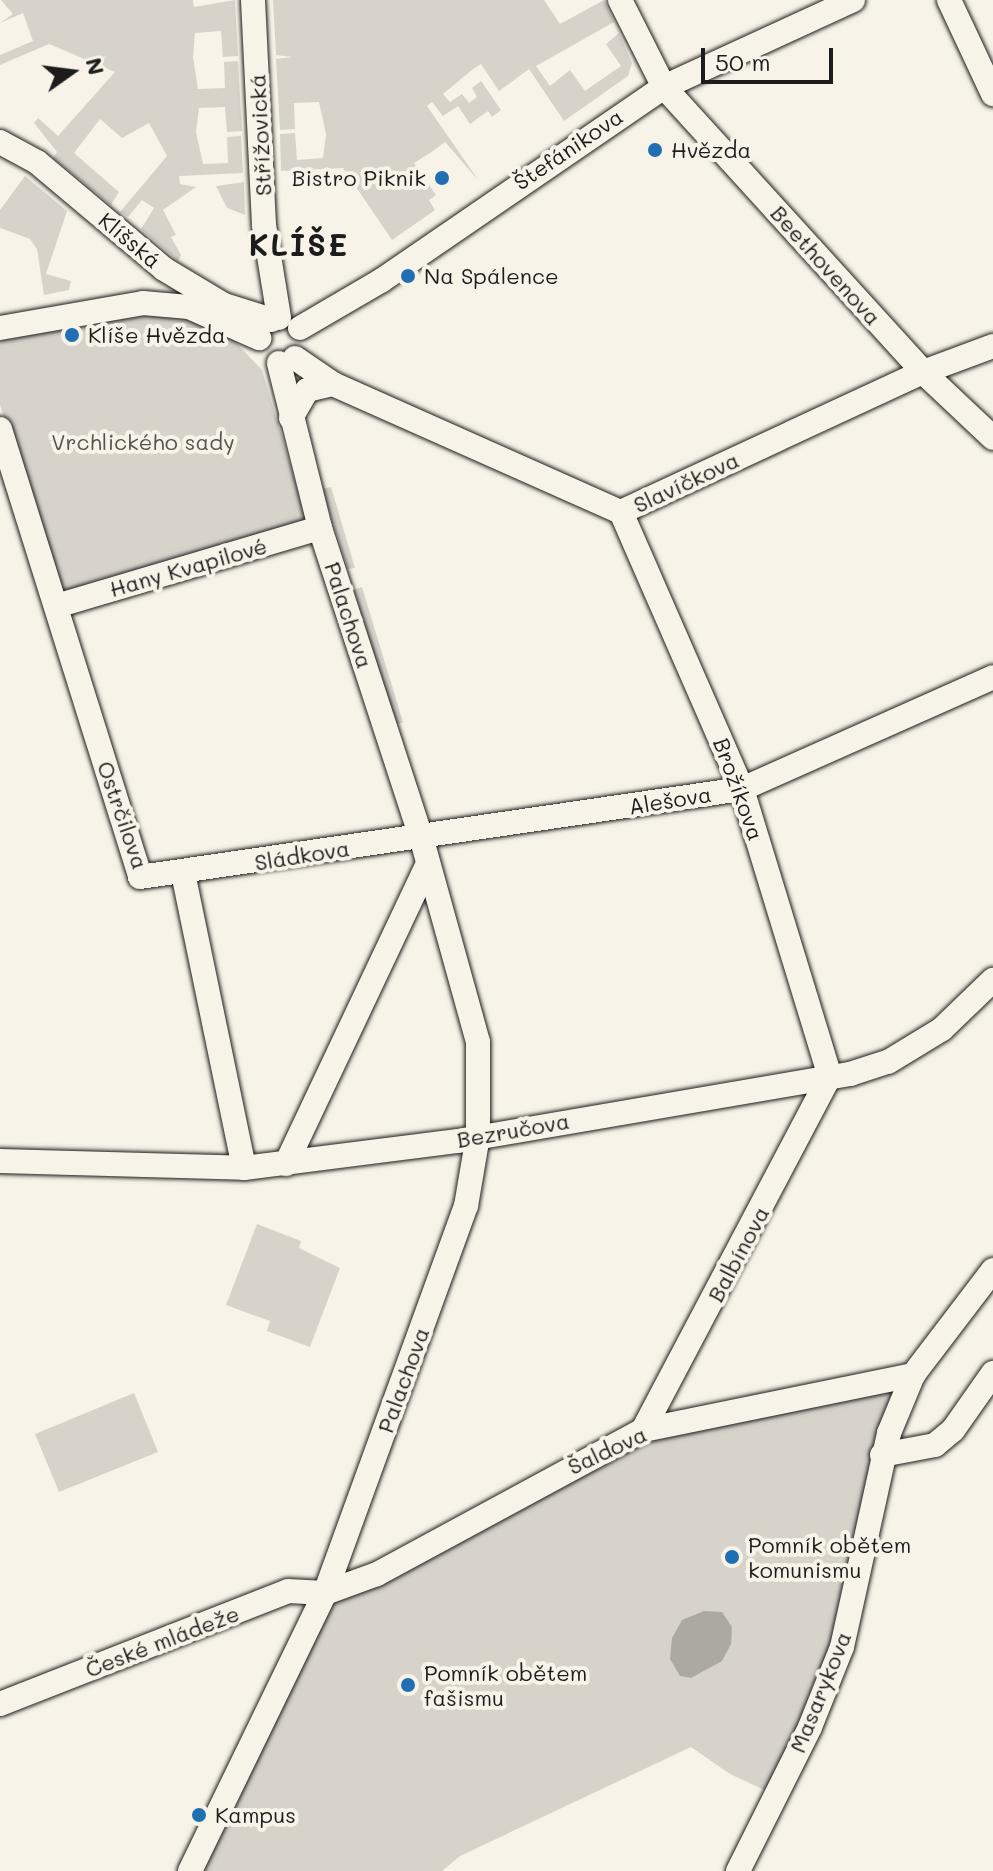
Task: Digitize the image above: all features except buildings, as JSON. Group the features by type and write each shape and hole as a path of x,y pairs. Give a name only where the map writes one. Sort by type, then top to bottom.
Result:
{"street":[{"name":"Střížovická","path":"253,0 264,225 278,326"},
{"path":"620,0 664,87"},
{"name":"Štefánikova","path":"278,326 382,280 664,87 853,0"},
{"path":"949,0 993,94"},
{"name":"Beethovenova","path":"664,87 923,372 993,438"},
{"name":"Klíšská","path":"0,142 37,162 164,269 224,305 278,326"},
{"path":"143,303 164,287 164,269"},
{"path":"0,328 143,303 189,307 278,326 302,349 287,360 263,352 278,326"},
{"name":"Slavíčkova","path":"287,360 333,384 621,512 923,372 993,346"},
{"name":"Palachova","path":"190,1871 325,1593 466,1206 478,1136 478,1042 421,837 320,528 291,418 287,360"},
{"path":"291,418 307,390 333,384"},
{"name":"Ostrčilova","path":"0,429 140,877 183,873 244,1168"},
{"name":"Brožíkova","path":"621,512 742,789 830,1076"},
{"name":"Hany Kvapilové","path":"56,606 320,528"},
{"name":"Alešova","path":"421,837 742,789 993,677"},
{"name":"Sládkova","path":"183,873 421,837"},
{"path":"286,1164 428,864"},
{"name":"Bezručova","path":"0,1161 244,1168 286,1164 478,1136 830,1076 888,1062 942,1029 993,980"},
{"name":"Balbínova","path":"643,1430 823,1098 830,1076"},
{"name":"Masarykova","path":"738,1871 810,1727 842,1647 882,1455 913,1375 993,1270"},
{"path":"882,1455 935,1445 953,1430 993,1373"},
{"name":"Šaldova","path":"325,1593 377,1574 643,1430 913,1375"},
{"name":"České mládeže","path":"0,1704 288,1591 325,1593"}],"green space":[{"path":"1,0 193,0 194,7 235,0 238,56 223,57 221,31 195,33 193,57 198,89 225,88 224,62 238,61 242,131 227,132 225,107 199,108 196,132 203,164 228,163 227,137 241,136 243,173 179,176 180,184 196,187 163,210 176,235 171,237 181,255 178,261 141,229 154,208 142,200 128,217 120,212 167,156 149,123 122,138 100,119 74,153 119,192 111,205 53,158 57,152 34,123 38,118 58,136 115,72 49,44 0,65 0,55 33,41 23,13 0,23 13,14"},
{"path":"273,0 544,0 560,24 604,0 614,22 536,66 550,86 570,70 585,91 621,66 606,44 619,33 632,63 628,76 564,121 529,69 499,91 481,64 473,69 443,94 450,102 462,94 469,103 477,97 472,88 481,81 501,110 492,117 488,111 470,124 458,106 443,116 432,102 427,106 479,181 445,142 414,163 436,195 429,200 435,210 392,240 343,168 281,171 280,134 295,133 297,160 323,158 326,134 319,102 294,103 295,129 280,130 276,59 292,57 276,55"},
{"path":"25,176 67,211 46,274 71,281 69,290 44,295 37,249 30,239 0,228 0,210"},
{"path":"244,182 245,215 227,208 216,186"},
{"name":"Vrchlického sady","path":"162,311 222,328 262,370 306,518 299,526 60,594 0,405 0,341"},
{"path":"331,487 355,568 348,569 322,489"},
{"path":"362,587 403,722 395,725 354,590"},
{"path":"257,1224 301,1241 299,1248 340,1268 310,1347 267,1331 270,1321 226,1305"},
{"path":"913,1375 842,1647 775,1795 730,1774 691,1747 460,1856 442,1871 190,1871 325,1593 643,1430"},
{"path":"134,1393 158,1452 59,1492 35,1434"}],"shaded area":[{"path":"704,1611 722,1612 732,1627 731,1644 722,1661 691,1678 680,1676 670,1659 672,1638 682,1620"}],"place":[{"name":"Hvězda","path":"655,150"},
{"name":"Bistro Piknik","path":"442,178"},
{"name":"Na Spálence","path":"408,276"},
{"name":"Klíše Hvězda","path":"72,335"},
{"name":"Pomník obětem komunismu","path":"732,1557"},
{"name":"Pomník obětem fašismu","path":"408,1685"},
{"name":"Kampus","path":"199,1815"}],"district":[{"name":"KLÍŠE","path":"299,244"}]}
